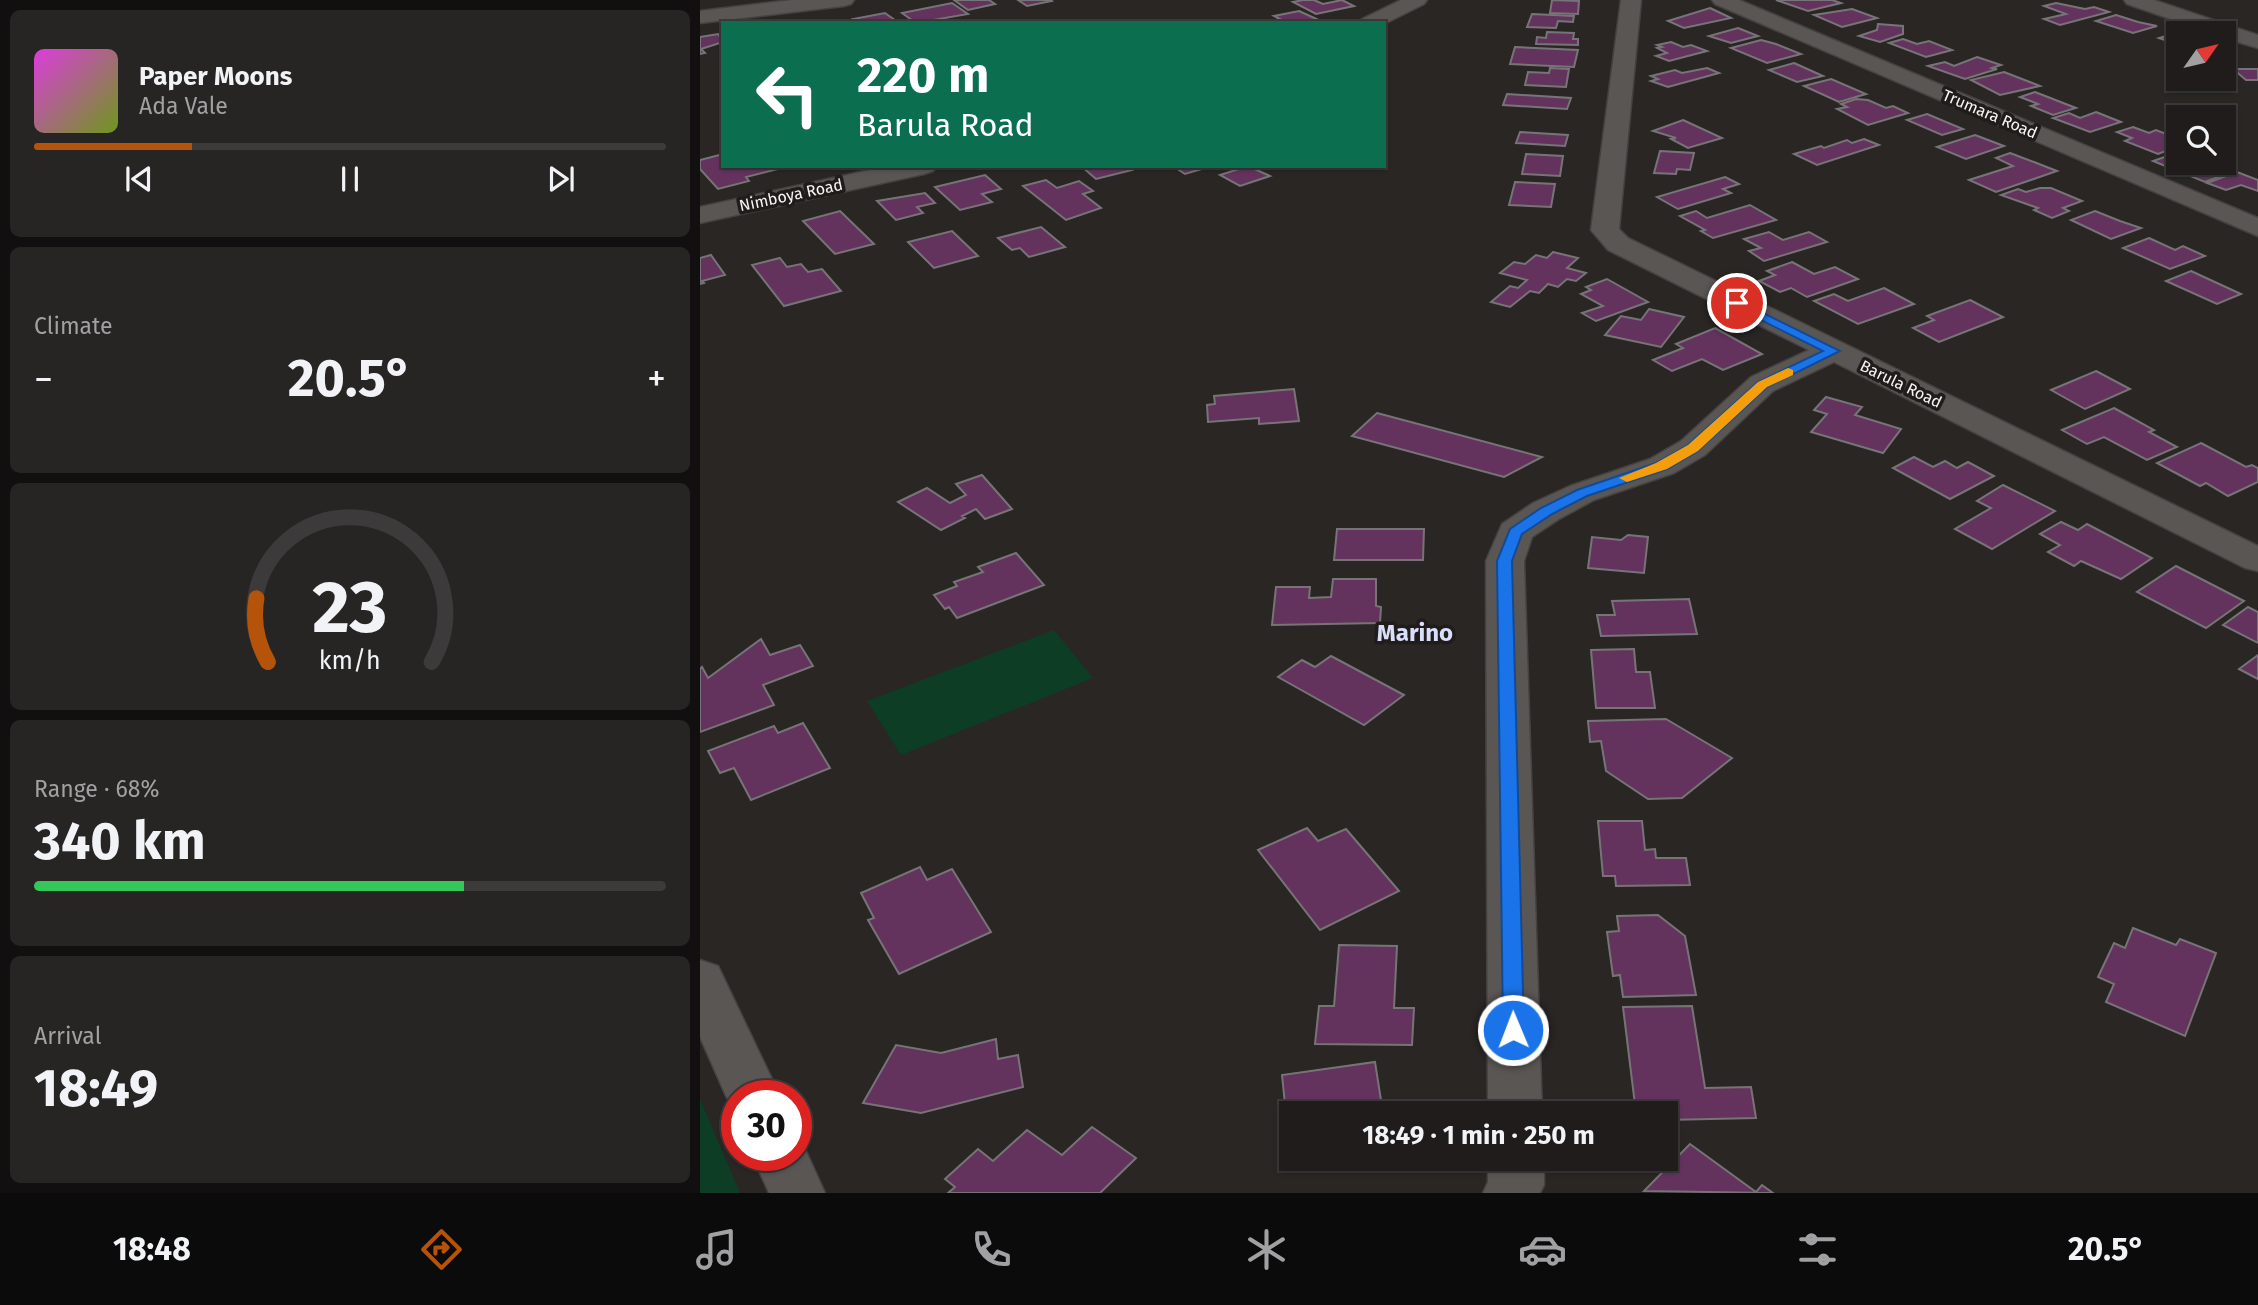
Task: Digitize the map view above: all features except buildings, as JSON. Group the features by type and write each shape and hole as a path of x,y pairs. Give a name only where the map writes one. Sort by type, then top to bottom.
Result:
{"street":[{"path":"700,17 844,0"},
{"path":"1373,21 1417,0"},
{"name":"Barula Road","path":"1631,0 1605,230 1618,244 2258,560"},
{"name":"Trumara Road","path":"1722,0 2258,228"},
{"path":"2134,0 2258,42"},
{"name":"Nimboya Road","path":"700,215 914,168"},
{"path":"1515,1101 1505,561 1515,532 1546,511 1582,493 1661,466 1693,448 1762,384 1833,351"},
{"path":"700,979 746,1080"},
{"path":"787,1171 797,1193"},
{"path":"1511,1193 1516,1185 1516,1171"}],"green space":[{"path":"1054,630 1093,678 901,755 867,701"},
{"path":"700,1099 721,1148 721,1171 731,1171 740,1193 700,1193"}],"slow traffic":[{"path":"1627,478 1661,466 1693,448 1762,384 1788,372"}],"district":[{"name":"Marino","path":"1415,633"}],"route":[{"path":"1513,1030 1505,561 1515,532 1546,511 1582,493 1661,466 1693,448 1762,384 1833,351 1737,303"}]}
